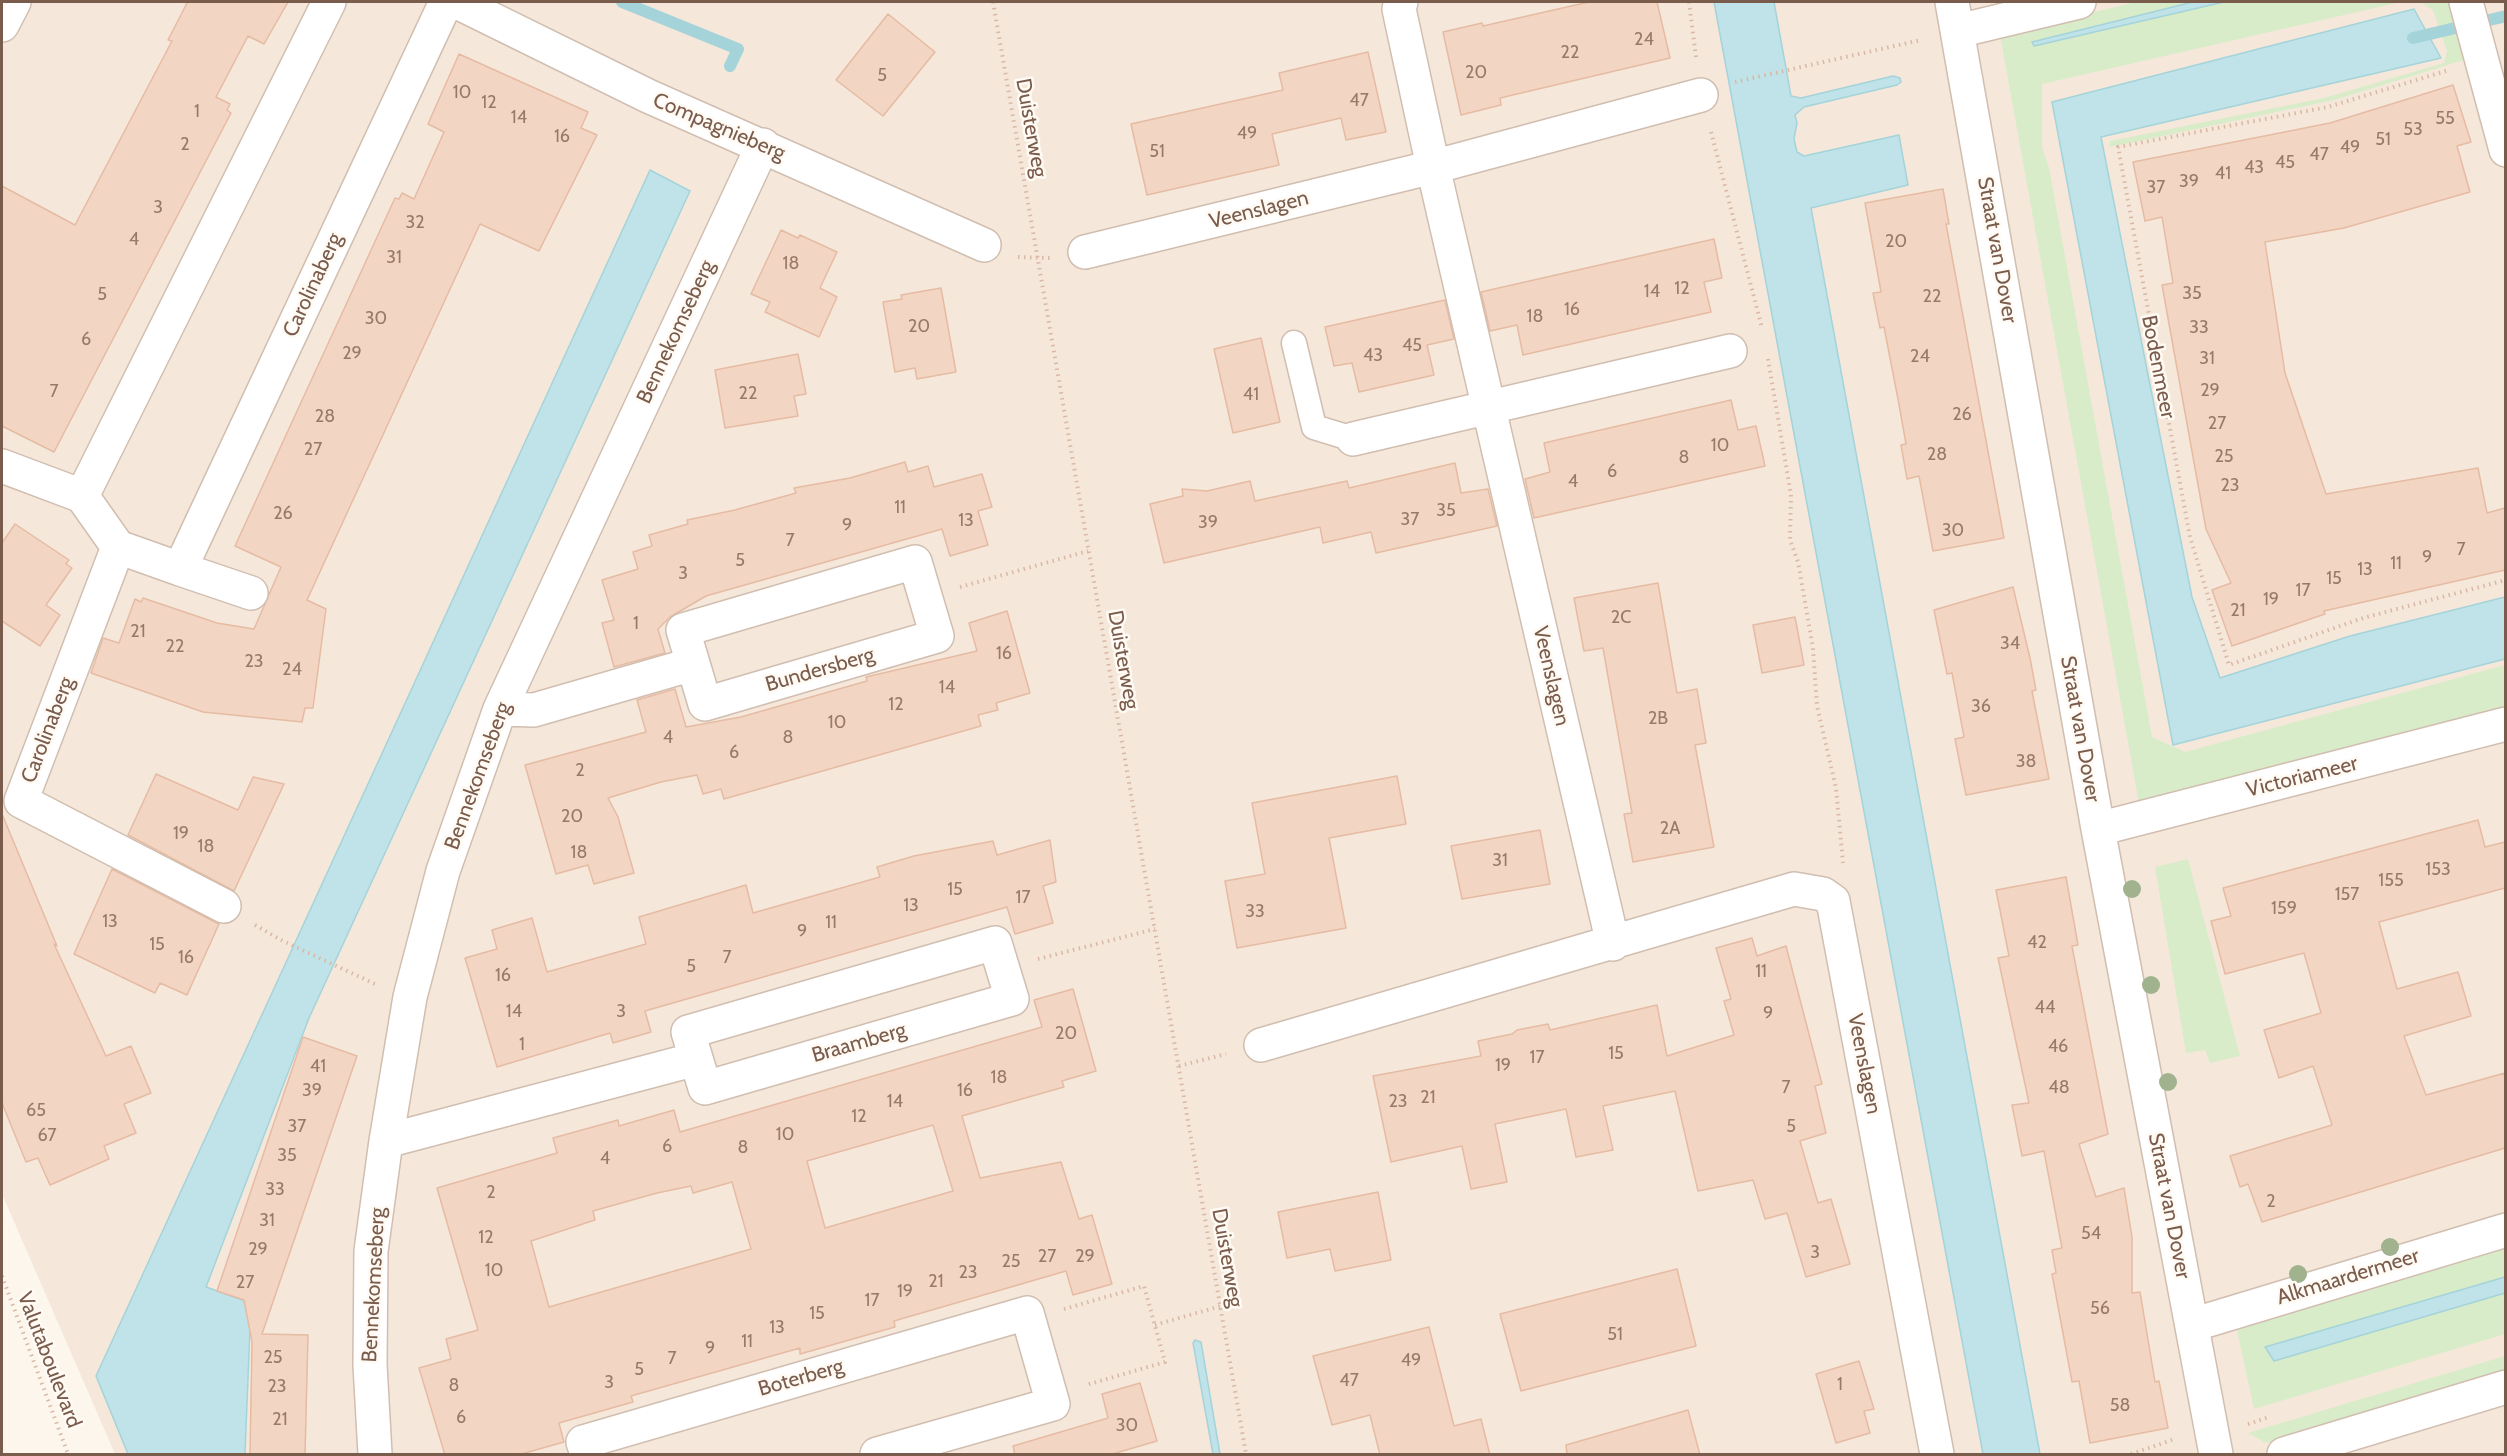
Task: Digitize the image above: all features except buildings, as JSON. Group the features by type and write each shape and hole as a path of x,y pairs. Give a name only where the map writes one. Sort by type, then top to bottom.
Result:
{"street":[{"path":"2,25 14,2"},
{"path":"82,496 329,2"},
{"name":"Carolinaberg","path":"180,569 446,2"},
{"name":"Compagnieberg","path":"457,2 648,96 763,145 984,245"},
{"path":"1955,16 2079,2"},
{"path":"2466,2 2505,150"},
{"name":"Veenslagen","path":"1398,4 1433,167 1613,944"},
{"name":"Straat van Dover","path":"1955,16 2098,829 2216,1455"},
{"name":"Veenslagen","path":"1084,252 1433,167 1701,95"},
{"name":"Bennekomseberg","path":"375,1455 370,1365 371,1251 386,1141 410,997 443,871 500,710 763,145"},
{"path":"1353,439 1730,351"},
{"path":"2,466 82,496 118,547 251,593"},
{"name":"Carolinaberg","path":"118,547 21,801 224,906"},
{"name":"Bundersberg","path":"915,562 937,636 705,704 693,664 683,630 915,562"},
{"path":"500,710 534,710 693,664"},
{"name":"Victoriameer","path":"2098,829 2505,724"},
{"path":"1261,1045 1794,890 1822,894 1833,901"},
{"name":"Veenslagen","path":"1833,901 1937,1455"},
{"name":"Braamberg","path":"995,943 1012,999 705,1088 696,1059 688,1032 995,943"},
{"path":"386,1141 696,1059"},
{"name":"Alkmaardermeer","path":"2192,1325 2505,1230"},
{"name":"Boterberg","path":"587,1455 583,1442 1027,1313 1028,1319"},
{"path":"877,1455 1053,1404 1028,1319"},
{"path":"2284,1455 2505,1387"}],"lane":[{"path":"1294,343 1314,428 1353,439"}],"path":[{"name":"Duisterweg","path":"993,2 1246,1455"},
{"path":"1689,2 1701,95 1765,340"},
{"path":"1733,83 1791,70 1955,16"},
{"name":"Bodenmeer","path":"2479,54 2328,106 2118,147 2190,537 2229,665 2363,618 2505,580"},
{"path":"984,245 1020,258 1039,259 1084,252"},
{"path":"1767,351 1791,495 1790,540 1798,562 1813,648 1818,706 1836,788 1843,859 1842,879 1833,901"},
{"path":"925,597 1088,551"},
{"path":"1003,969 1155,929"},
{"path":"283,941 359,979"},
{"path":"1179,1066 1261,1045"},
{"name":"Valutaboulevard","path":"2,1276 68,1455"},
{"path":"1028,1319 1144,1286 1165,1362 1050,1395"},
{"path":"1155,1325 1221,1306"}],"shaded area":[{"path":"2,2 2505,2 2505,1454 115,1454 2,1194"}],"green space":[{"path":"2136,2 2401,2 2042,84 2042,148 2049,168 2152,737 2185,752 2505,665 2505,711 2140,809 2000,35"},
{"path":"2420,2 2453,2 2467,59 2334,100 2110,147 2110,141 2324,98 2444,63 2447,51 2433,10"},
{"path":"2188,859 2240,1056 2210,1063 2205,1050 2186,1053 2155,867"},
{"path":"2505,1244 2505,1277 2266,1347 2274,1361 2505,1293 2505,1334 2254,1409 2237,1331 2244,1324"},
{"path":"2505,1356 2505,1374 2276,1443 2264,1442 2248,1433"}],"water":[{"path":"1714,2 1774,2 1791,96 1801,98 1893,76 1900,78 1901,82 1897,85 1804,107 1795,115 1797,123 1794,139 1797,152 1804,156 1899,135 1908,185 1811,208 2040,1454 1983,1454"},
{"path":"2193,2 2224,2 2034,46 2032,42"},
{"path":"2414,9 2441,58 2101,137 2192,597 2220,678 2350,636 2505,597 2505,659 2173,745 2052,102"},
{"path":"650,170 690,191 309,1018 206,1287 251,1303 245,1454 128,1454 96,1376"},
{"path":"2505,1277 2505,1293 2274,1361 2265,1347"},
{"path":"1195,1340 1201,1342 1220,1454 1213,1454 1193,1343"}],"waterway":[{"path":"622,2 738,49 730,66"},
{"path":"2413,38 2506,16"}]}
